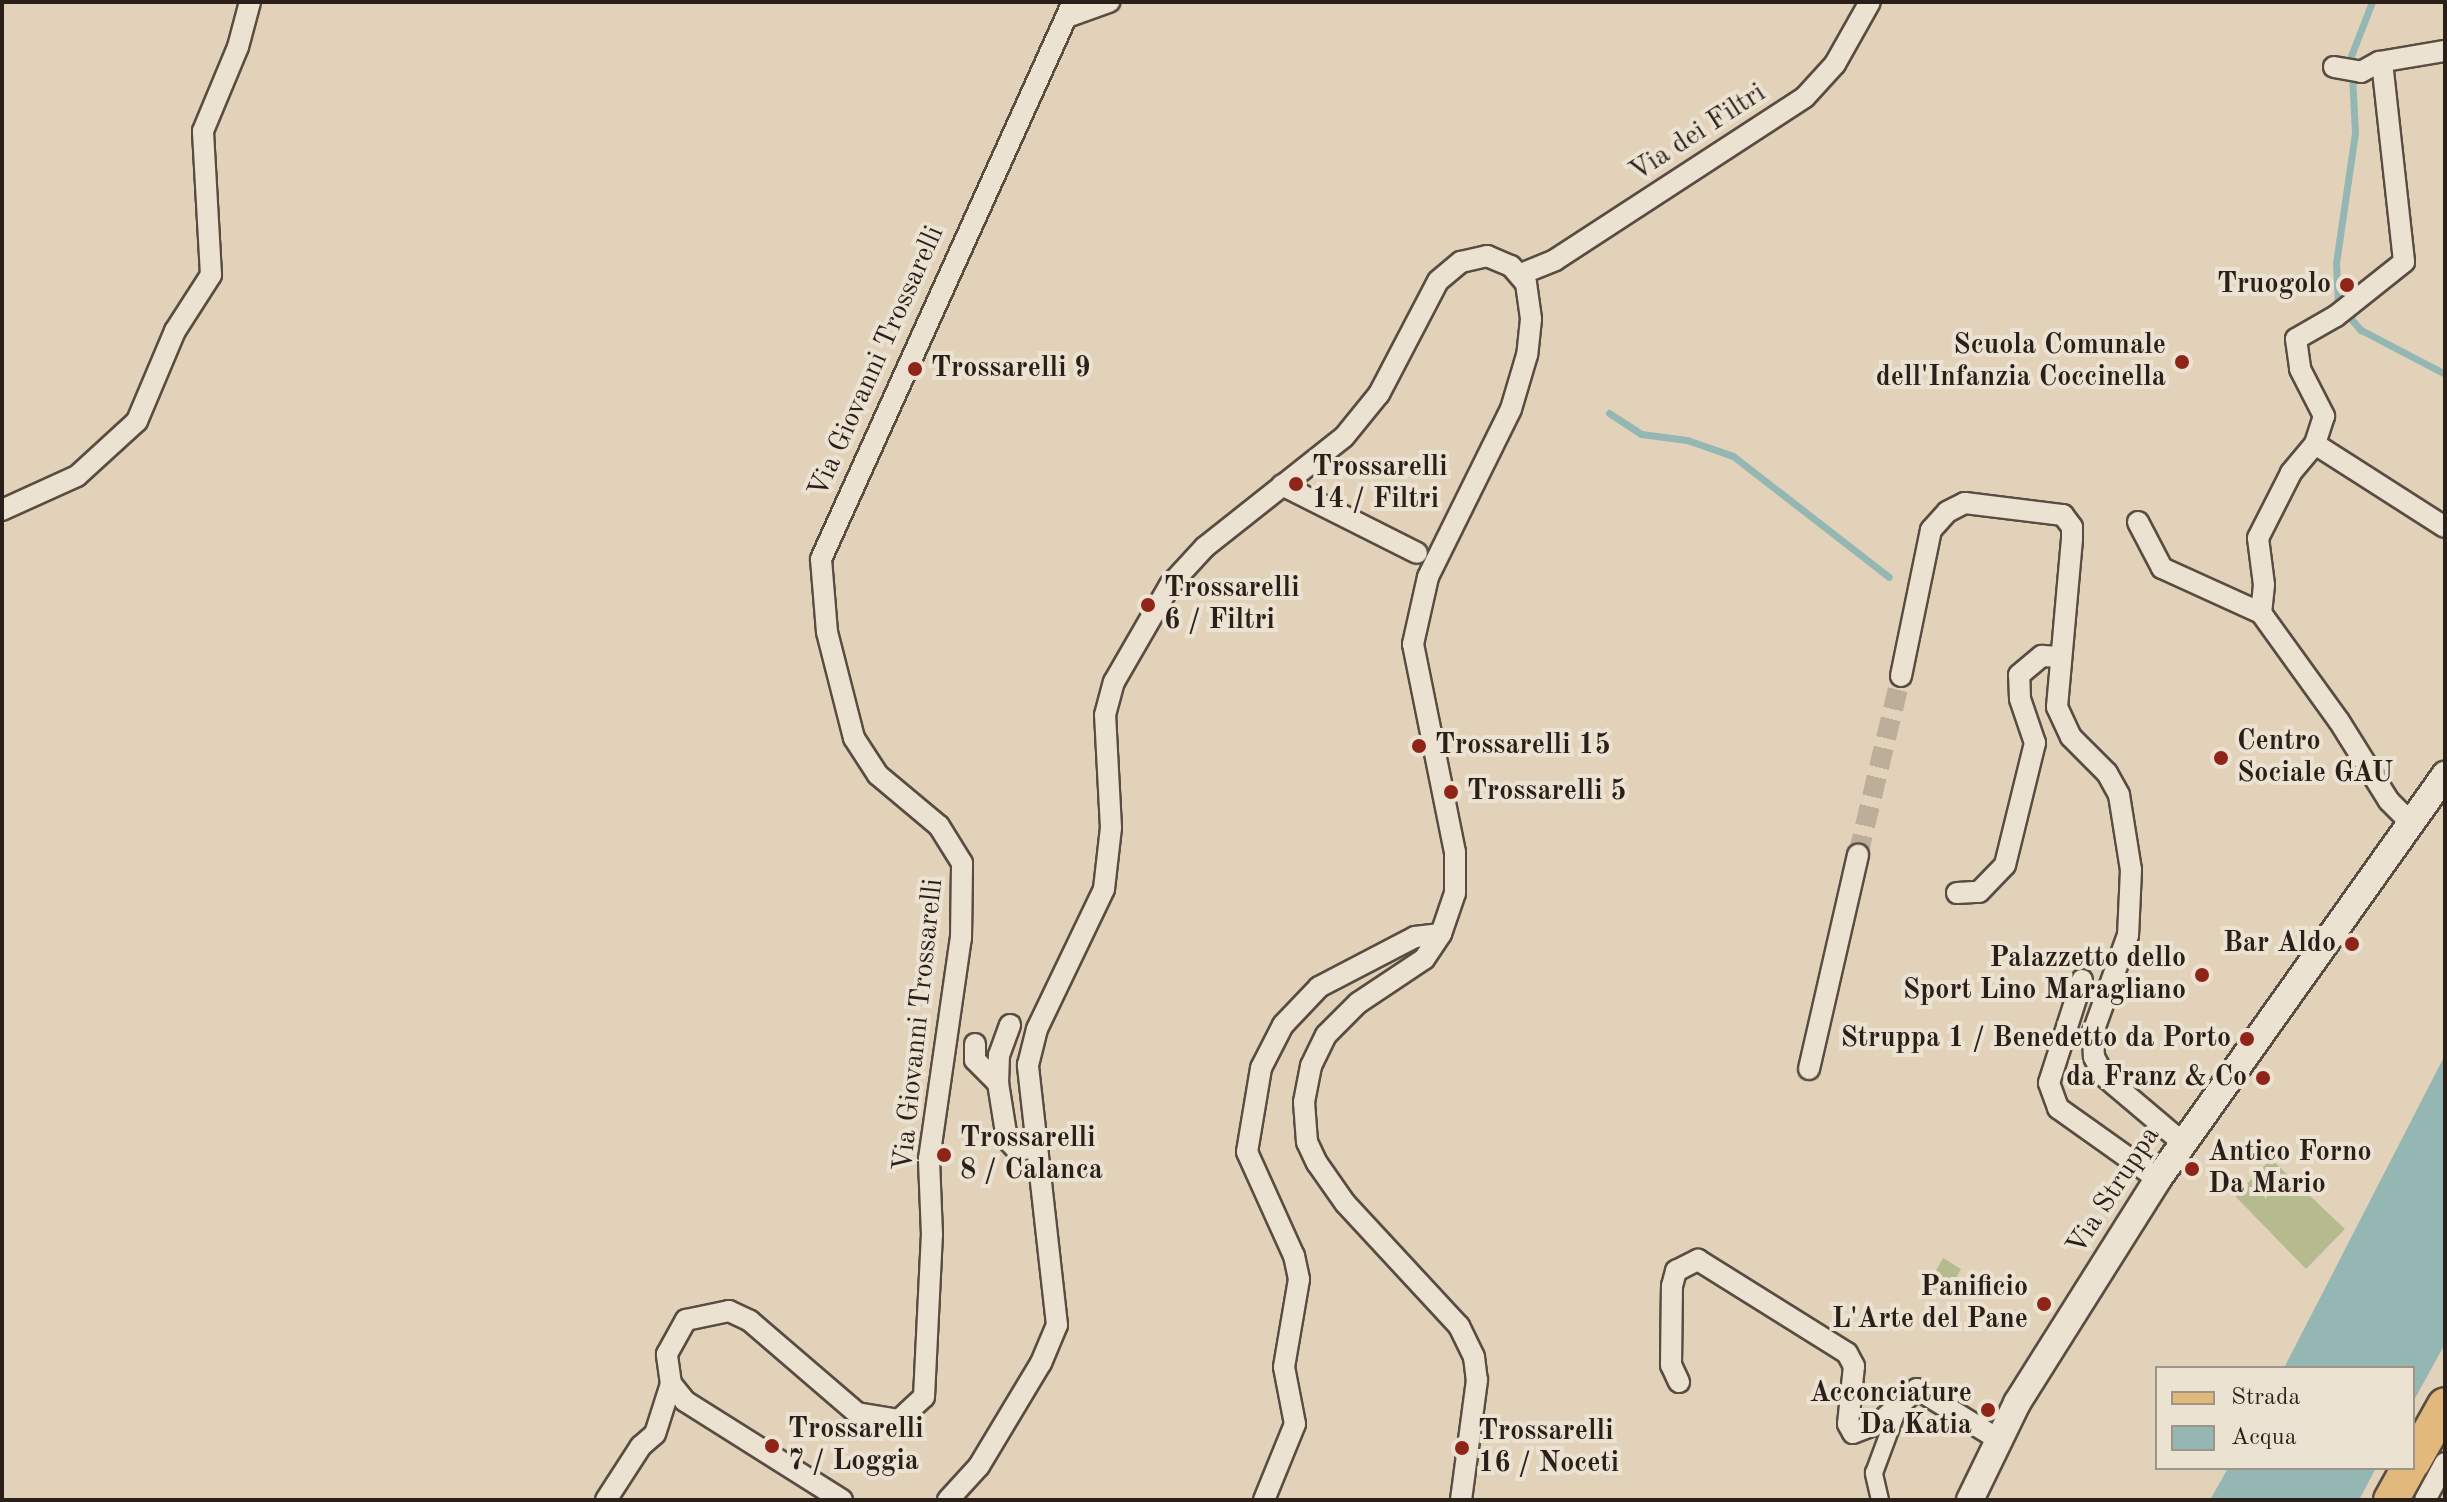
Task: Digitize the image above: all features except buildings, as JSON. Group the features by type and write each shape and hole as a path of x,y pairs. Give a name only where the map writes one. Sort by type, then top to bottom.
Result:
{"main road":[{"path":"2415,1458 2445,1405"},
{"path":"2391,1500 2408,1470"}],"street":[{"path":"2,510 77,476 137,421 175,331 211,275 203,131 238,47 250,2"},
{"path":"1070,9 1109,2"},
{"name":"Via dei Filtri","path":"1521,274 1555,260 1805,97 1835,64 1870,2"},
{"name":"Via Giovanni Trossarelli","path":"606,1500 641,1446 655,1434 671,1384 667,1354 677,1331 695,1315 716,1310 750,1321 868,1417 899,1420 924,1397 932,1235 929,1159 961,938 962,863 939,826 878,775 854,738 827,632 821,559 1070,9"},
{"path":"2334,67 2361,72 2382,62 2445,51"},
{"path":"2261,613 2264,585 2258,538 2291,473 2315,444 2324,416 2300,369 2296,339 2343,311 2404,262 2382,62"},
{"path":"948,1500 979,1466 1057,1325 1028,1101 1030,1050 1096,916 1109,863 1105,715 1111,690 1170,585 1205,547 1366,414 1447,270 1487,256 1521,274 1531,319 1522,379 1428,577 1415,620 1419,681 1457,869 1455,893 1441,934 1424,959 1358,1003 1326,1035 1311,1066 1304,1120 1317,1163 1345,1203 1459,1326 1474,1357 1473,1406 1461,1500"},
{"path":"2315,444 2445,527"},
{"path":"1282,485 1417,553"},
{"path":"1901,676 1931,530 1947,512 1965,503 2055,510 2069,521 2072,539 2057,707 2061,723 2107,773 2119,795 2131,870 2128,935 2093,1032 2094,1057 2104,1076 2183,1143"},
{"path":"2138,522 2162,568 2261,613 2389,801 2411,823"},
{"path":"1957,893 1979,892 2005,865 2035,743 2020,699 2019,675 2042,656 2061,657"},
{"name":"Via Struppa","path":"1970,1500 1998,1439 2158,1179 2445,775"},
{"path":"1809,1069 1858,855"},
{"path":"1264,1500 1295,1424 1284,1367 1299,1279 1288,1242 1247,1152 1261,1068 1283,1025 1319,987 1415,937 1441,934"},
{"path":"2082,980 2049,1083 2058,1108 2158,1179"},
{"path":"1010,1025 999,1055 998,1083 1010,1145 1035,1147"},
{"path":"975,1044 975,1060 998,1083"},
{"path":"1679,1382 1671,1365 1672,1286 1676,1271 1698,1260 1847,1353 1854,1366 1848,1424 1853,1433 1879,1423 1917,1389"},
{"path":"671,1384 698,1410 842,1500"},
{"path":"1917,1389 1998,1439"},
{"path":"1880,1500 1874,1473 1886,1431 1917,1389"},
{"path":"2425,1500 2445,1463"}],"green space":[{"path":"2271,1159 2345,1229 2306,1269 2235,1196"},
{"path":"1943,1258 1961,1269 1945,1298 1926,1288"}],"water":[{"path":"2445,1055 2445,1344 2415,1398 2415,1366 2285,1366"},
{"path":"2227,1470 2375,1470 2359,1500 2210,1500"}],"waterway":[{"path":"2372,2 2351,56 2355,133 2336,263 2338,304 2361,330 2445,374"},
{"path":"1609,413 1641,434 1687,440 1733,456 1889,577"}],"tunnel":[{"path":"1858,855 1901,676"}],"place":[{"name":"Truogolo","path":"2347,285"},
{"name":"Scuola Comunale dell'Infanzia Coccinella","path":"2182,362"},
{"name":"Trossarelli 9","path":"915,369"},
{"name":"Trossarelli 14 / Filtri","path":"1296,484"},
{"name":"Trossarelli 6 / Filtri","path":"1148,605"},
{"name":"Trossarelli 15","path":"1419,746"},
{"name":"Centro Sociale GAU","path":"2221,758"},
{"name":"Trossarelli 5","path":"1451,792"},
{"name":"Bar Aldo","path":"2352,944"},
{"name":"Palazzetto dello Sport Lino Maragliano","path":"2202,975"},
{"name":"Struppa 1 / Benedetto da Porto","path":"2247,1039"},
{"name":"da Franz & Co","path":"2263,1078"},
{"name":"Trossarelli 8 / Calanca","path":"944,1155"},
{"name":"Antico Forno Da Mario","path":"2192,1169"},
{"name":"Panificio L'Arte del Pane","path":"2044,1304"},
{"name":"Acconciature Da Katia","path":"1988,1410"},
{"name":"Trossarelli 7 / Loggia","path":"772,1446"},
{"name":"Trossarelli 16 / Noceti","path":"1462,1448"}]}
